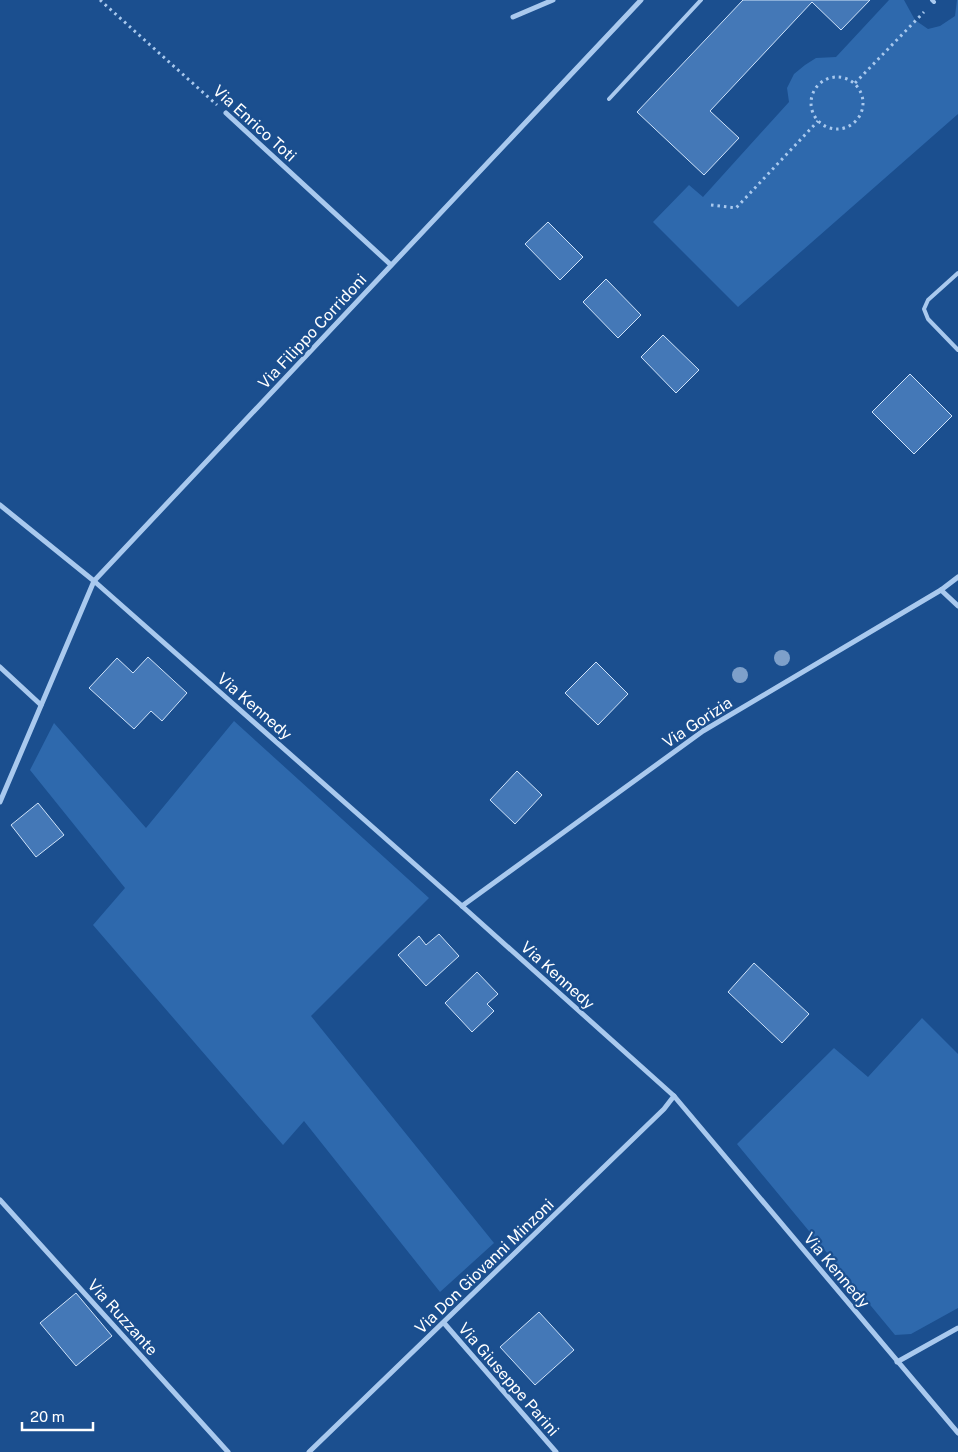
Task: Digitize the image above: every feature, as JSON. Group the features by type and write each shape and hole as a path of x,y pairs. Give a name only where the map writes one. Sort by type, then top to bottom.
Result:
{"street":[{"path":"514,17 553,0"},
{"name":"Via Filippo Corridoni","path":"0,802 94,581 641,0"},
{"name":"Via Enrico Toti","path":"226,113 391,265"},
{"name":"Via Kennedy","path":"0,505 94,581 674,1096 958,1433"},
{"name":"Via Gorizia","path":"462,906 703,731 941,590 958,577"},
{"path":"941,590 958,606"},
{"path":"0,667 41,706"},
{"name":"Via Don Giovanni Minzoni","path":"309,1452 664,1109 674,1096"},
{"name":"Via Ruzzante","path":"0,1200 228,1452"},
{"name":"Via Giuseppe Parini","path":"444,1323 556,1452"},
{"path":"897,1362 958,1328"}],"lane":[{"path":"609,99 702,0"},
{"path":"958,273 928,300 924,309 928,319 958,350"}],"path":[{"name":"Via Enrico Toti","path":"100,0 226,113"},
{"path":"854,83 933,1"},
{"path":"840,76 854,83 862,94 863,108 856,121 844,128 830,128 818,121 811,107 813,91 824,79 840,76"},
{"path":"711,205 736,208 818,121"}],"shaded area":[{"path":"889,0 904,0 915,20 928,29 940,26 955,16 958,0 958,114 738,307 653,222 689,185 703,197 789,102 787,88 794,74 816,58 836,57"},
{"path":"234,721 429,898 311,1016 494,1243 440,1292 304,1121 283,1145 93,925 125,888 30,770 54,723 146,828"},
{"path":"922,1018 958,1054 958,1308 911,1334 895,1335 737,1144 834,1048 868,1077"}],"building":[{"path":"743,0 870,0 841,30 812,2 710,111 739,138 704,175 637,112"},
{"path":"548,222 583,257 560,280 525,244"},
{"path":"606,279 641,315 618,338 583,302"},
{"path":"663,335 699,370 676,393 641,357"},
{"path":"910,374 952,416 914,454 872,412"},
{"path":"148,657 187,693 162,721 151,711 134,729 89,688 117,658 133,673"},
{"path":"596,662 628,694 598,725 565,693"},
{"path":"517,771 542,795 515,824 490,800"},
{"path":"38,803 64,835 36,857 11,825"},
{"path":"439,934 459,956 426,986 398,955 419,936 426,945"},
{"path":"754,963 809,1014 782,1043 728,992"},
{"path":"477,972 498,994 487,1004 494,1011 472,1032 445,1003"},
{"path":"76,1293 112,1336 76,1366 40,1323"},
{"path":"539,1312 574,1350 535,1385 500,1347"}]}
